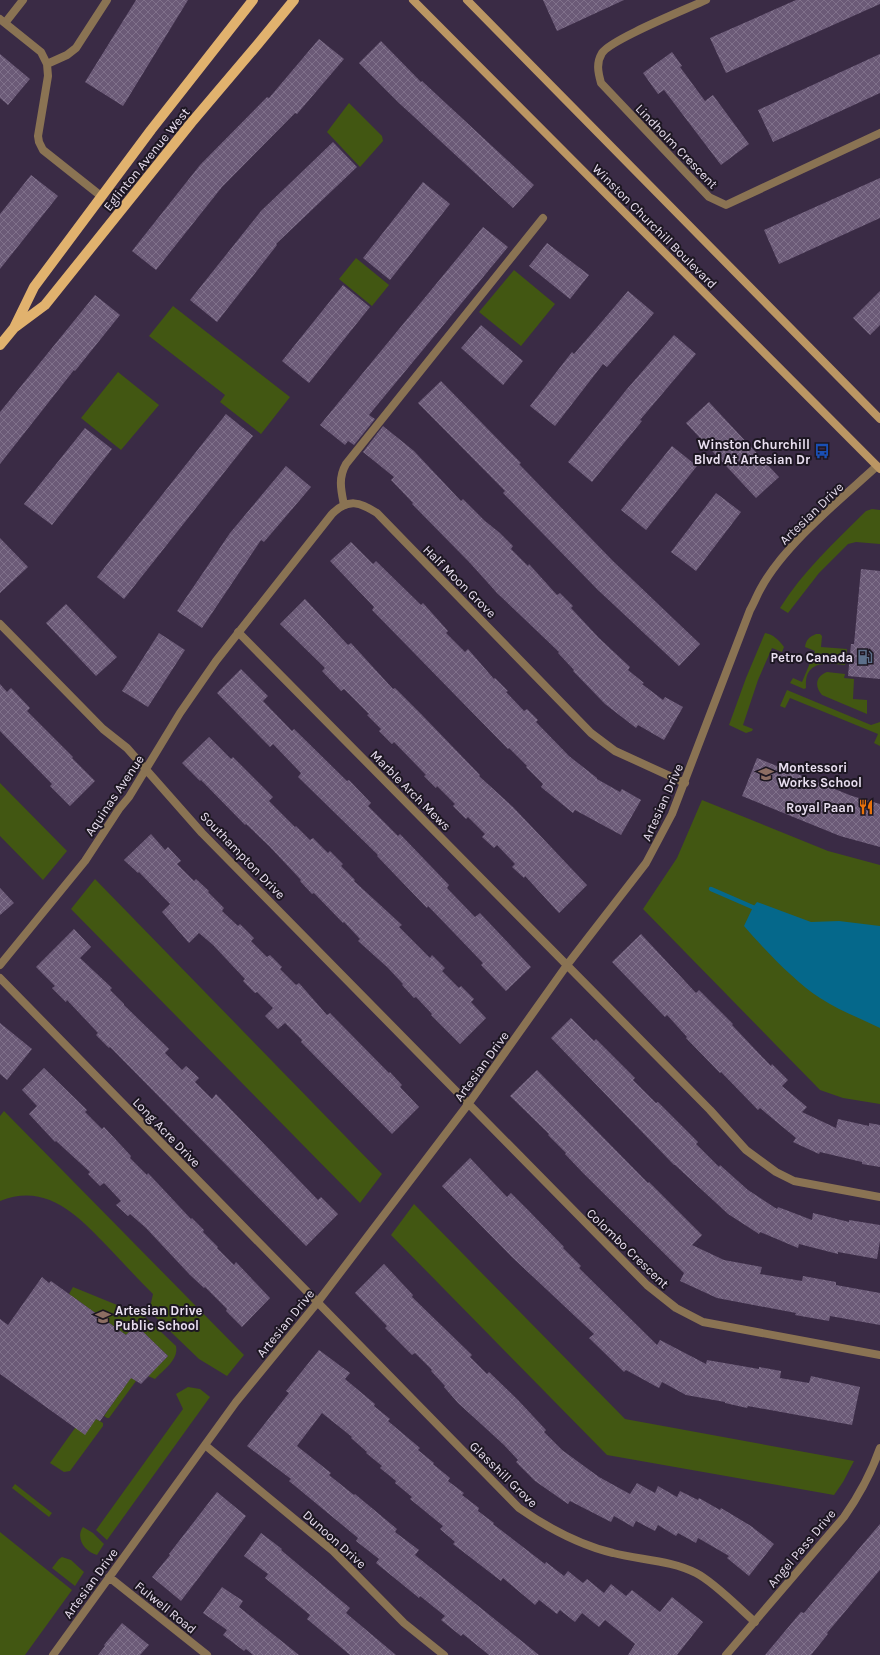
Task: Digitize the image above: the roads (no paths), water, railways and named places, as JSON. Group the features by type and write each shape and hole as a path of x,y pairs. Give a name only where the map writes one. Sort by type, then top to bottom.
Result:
{"main road":[{"name":"Eglinton Avenue West","path":"0,345 14,328 34,287 101,196 252,0"},
{"name":"Eglinton Avenue West","path":"14,328 45,305 191,123 294,0"},
{"name":"Winston Churchill Boulevard","path":"413,0 879,466"},
{"name":"Winston Churchill Boulevard","path":"467,0 880,419"}],"street":[{"path":"23,0 2,21 41,52 47,64 48,76 39,129 39,142 46,153 101,196"},
{"path":"47,64 67,55 76,48 107,0"},
{"name":"Lindholm Crescent","path":"706,0 615,41 602,53 597,68 601,83 709,197 726,205 880,133"},
{"path":"238,632 332,514 344,505 340,484 341,476 346,464 543,218"},
{"name":"Artesian Drive","path":"53,1655 236,1402 317,1303 469,1103 567,965 646,863 669,821 685,783 750,610 762,587 784,556 879,466"},
{"name":"Half Moon Grove","path":"344,505 351,503 358,504 377,513 597,738 615,751 632,760 685,783"},
{"name":"Southampton Drive","path":"0,624 102,729 127,748 202,833 469,1103"},
{"name":"Aquinas Avenue","path":"0,965 85,861 146,770 184,707 216,660 238,632"},
{"name":"Marble Arch Mews","path":"238,632 567,965"},
{"path":"567,965 710,1110 746,1150 776,1172 794,1181 880,1197"},
{"name":"Long Acre Drive","path":"0,978 317,1303"},
{"name":"Colombo Crescent","path":"469,1103 647,1285 676,1308 703,1322 880,1355"},
{"name":"Glasshill Grove","path":"317,1303 519,1508 545,1526 612,1553 678,1566 697,1573 755,1622"},
{"name":"Dunoon Drive","path":"205,1445 333,1551 404,1623 444,1655"},
{"name":"Angel Pass Drive","path":"726,1655 844,1517 872,1471 880,1448"},
{"name":"Fulwell Road","path":"109,1577 207,1655"}],"water":[{"path":"757,902 811,922 839,921 880,926 880,1028 820,998 800,983 770,955 744,926"}],"waterway":[{"path":"711,889 757,909"}],"place":[{"name":"Winston Churchill Blvd At Artesian Dr","path":"822,451"},
{"name":"Petro Canada","path":"865,657"},
{"name":"Montessori Works School","path":"766,774"},
{"name":"Royal Paan","path":"866,807"},
{"name":"Artesian Drive Public School","path":"103,1317"}]}
